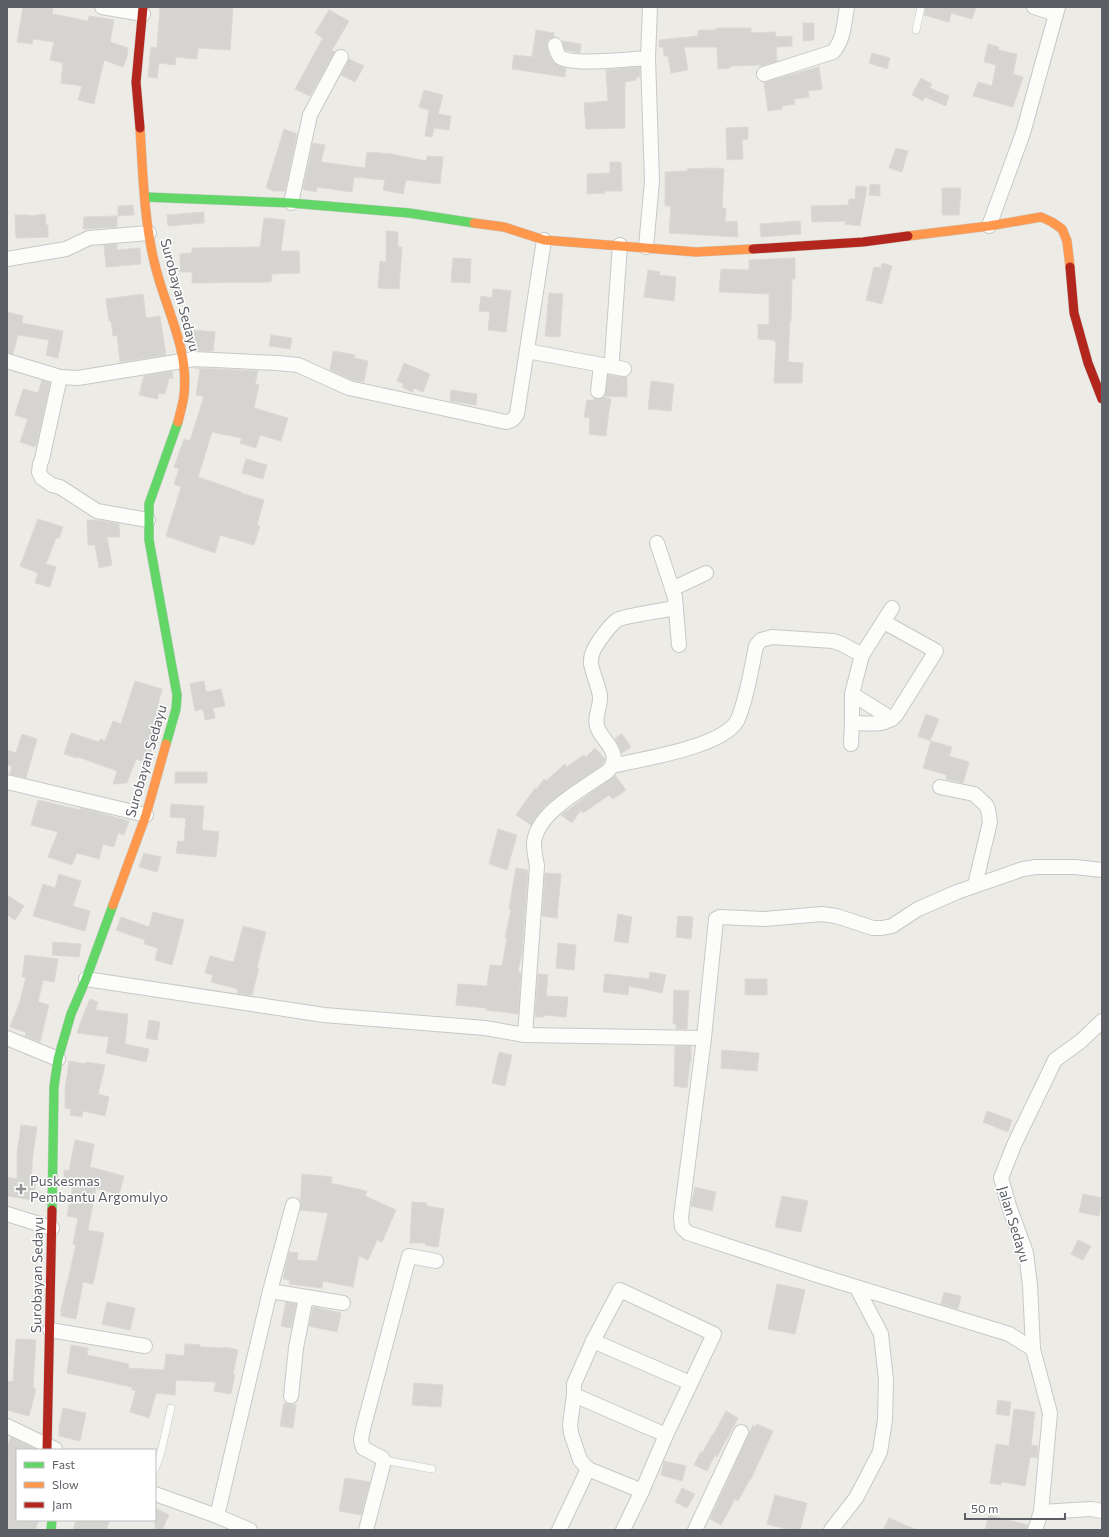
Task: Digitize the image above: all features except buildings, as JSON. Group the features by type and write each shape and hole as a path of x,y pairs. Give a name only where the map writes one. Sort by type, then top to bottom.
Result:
{"main road":[{"name":"Surobayan Sedayu","path":"50,1449 50,1330 54,1087 58,1059 71,1014 86,979 146,815 176,709 177,695 149,540 148,520 149,504 176,428 184,397 185,381 180,341 156,269 149,233 136,82 143,10"},
{"path":"145,197 291,203 409,213 504,227 544,240 696,252 863,242 989,226 1041,217 1052,222 1062,230 1067,241 1074,313 1088,363 1102,399"}],"street":[{"path":"102,7 143,10"},
{"path":"646,247 652,181 648,58 650,7"},
{"path":"764,74 832,52 842,39 847,7"},
{"path":"989,226 1023,133 1057,11 1034,7"},
{"path":"555,45 557,53 560,57 567,60 585,61 648,58"},
{"path":"291,203 310,115 341,57"},
{"path":"7,259 66,249 89,238 149,233"},
{"path":"7,361 60,377 78,378 194,359 298,365 349,388 506,422 513,420 517,414 544,240"},
{"path":"598,391 607,362 620,245"},
{"path":"527,351 607,362 624,369"},
{"path":"60,377 39,469 40,476 52,485 60,487 97,510 148,520"},
{"path":"657,542 675,597 679,645"},
{"path":"672,589 706,573"},
{"path":"525,1035 537,866 534,844 538,827 550,812 599,778 612,766 614,760 610,745 598,730 596,722 600,697 591,663 592,653 608,628 618,619 676,608"},
{"path":"851,744 852,694 862,655 892,608"},
{"path":"852,723 883,723 892,719 936,651 884,622"},
{"path":"612,766 693,747 710,741 727,731 738,719 742,708 756,646 761,640 772,637 833,641 842,644 862,655"},
{"path":"852,694 892,719"},
{"path":"7,782 146,815"},
{"path":"940,787 974,794 986,805 988,810 990,822 975,885"},
{"path":"1033,1349 1009,1334 858,1288 688,1233 682,1227 681,1217 704,1038 716,919 765,919 822,914 836,916 873,928 882,928 892,926 918,909 975,885 1006,874 1036,867 1075,867 1102,870"},
{"path":"86,979 324,1015 485,1028 525,1035 704,1038"},
{"name":"Jalan Sedayu","path":"1035,1530 1041,1512 1050,1413 1033,1349 1030,1285 1026,1253 1000,1178 1014,1145 1055,1060 1081,1041 1102,1021"},
{"path":"7,1038 58,1059"},
{"path":"217,1516 270,1291 293,1205"},
{"path":"7,1214 52,1228"},
{"path":"366,1530 384,1460 363,1448 361,1440 363,1430 409,1256 436,1261"},
{"path":"831,1530 856,1498 880,1452 885,1420 886,1380 881,1334 858,1288"},
{"path":"623,1530 642,1491 690,1383 714,1334 620,1290 593,1341 574,1384 570,1433 580,1460 588,1469 642,1491"},
{"path":"270,1291 343,1303"},
{"path":"291,1396 296,1348 306,1297"},
{"path":"50,1330 145,1346"},
{"path":"593,1341 690,1383"},
{"path":"574,1395 666,1435"},
{"path":"7,1426 50,1449"},
{"path":"695,1530 741,1432"},
{"path":"559,1530 588,1469"},
{"path":"156,1494 217,1516 250,1530"},
{"path":"1041,1512 1091,1509 1102,1511"}],"lane":[{"path":"916,30 921,7"},
{"path":"156,1467 171,1408"},
{"path":"384,1460 432,1469"}],"traffic: fast":[{"path":"145,197 291,203 409,213 474,223"},
{"path":"166,744 176,709 177,695 149,540 149,504 178,422"},
{"path":"52,1210 54,1087 58,1059 71,1014 86,979 113,905"},
{"path":"51,1530 52,1521"}],"traffic: slow":[{"path":"140,128 145,199 152,252 176,331 183,362 185,378 184,395 178,422"},
{"path":"908,236 989,226 1041,217 1062,229 1067,241 1070,267"},
{"path":"474,223 504,227 544,240 696,252 753,249"},
{"path":"113,905 146,815 166,744"}],"traffic: jam":[{"path":"140,128 136,82 143,7"},
{"path":"753,249 863,242 908,236"},
{"path":"1070,267 1074,313 1088,363 1102,399"},
{"path":"47,1449 52,1210"}],"place":[{"name":"Puskesmas Pembantu Argomulyo","path":"21,1189"}]}
